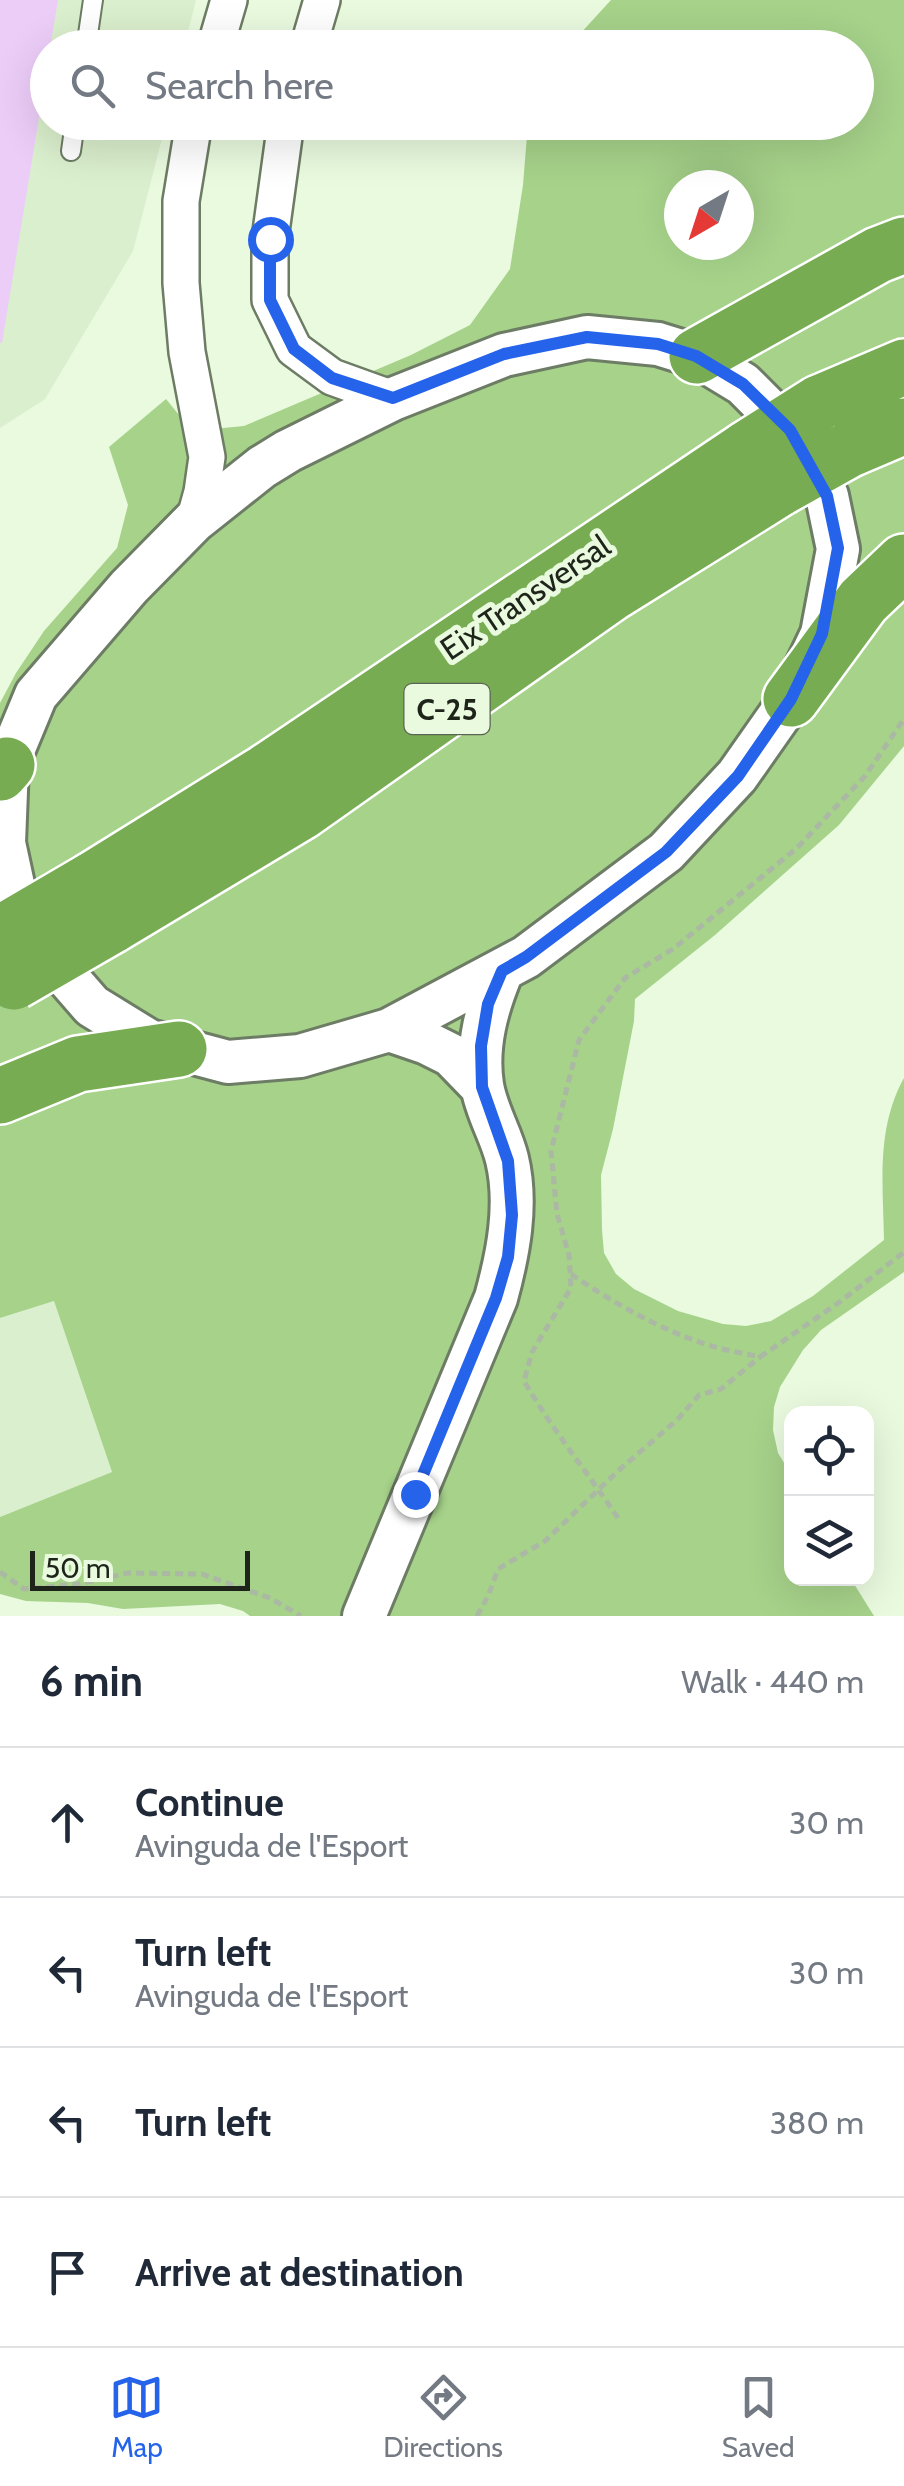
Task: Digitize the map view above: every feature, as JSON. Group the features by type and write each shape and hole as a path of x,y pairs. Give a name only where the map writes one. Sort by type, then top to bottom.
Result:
{"highway":[{"path":"696,356 904,244"},
{"name":"Eix Transversal","path":"5,968 102,903 302,812 610,594 764,468 819,403 904,366"},
{"name":"Eix Transversal","path":"764,468 848,450 904,426"},
{"path":"791,699 863,601 904,562"},
{"path":"0,1096 78,1064 179,1049"}],"street":[{"path":"220,30 229,0"},
{"path":"313,30 322,0"},
{"path":"191,140 181,202 182,282 187,352 207,458 194,521"},
{"path":"284,140 270,239 270,300 294,349 332,378 393,398"},
{"path":"587,337 658,344 696,356 743,384 790,430 827,496 838,548 822,634 791,699 738,776 666,852 526,957 389,1030 300,1056 228,1062 149,1041 92,1006 45,952 15,894 4,844 4,769 36,695 123,593 194,521 262,466 393,398 504,354 587,337"},
{"path":"364,1616 496,1298 508,1257 512,1215 508,1161 482,1087 481,1046 488,1004 502,971"},
{"path":"389,1030 451,1055 482,1087"}],"lane":[{"path":"89,30 93,0"},
{"path":"71,151 73,140"}],"path":[{"path":"618,1518 524,1382 532,1352 572,1288 570,1255 557,1214 552,1151 579,1040 625,978 673,949 796,848 866,776 904,719"},
{"path":"477,1616 498,1569 546,1541 699,1395 721,1389 904,1252"},
{"path":"571,1274 654,1323 706,1344 760,1357"},
{"path":"0,1572 24,1589 79,1584 128,1573 202,1574 270,1598 301,1616"}],"shaded area":[{"path":"0,0 196,0 188,30 30,30 30,140 162,140 133,251 45,399 0,428"},
{"path":"54,1301 112,1472 0,1517 0,1318"}],"green space":[{"path":"611,0 904,0 904,746 839,825 715,935 635,999 634,1021 601,1175 604,1253 616,1274 634,1289 678,1311 723,1324 746,1326 771,1321 813,1296 884,1240 885,1136 904,1078 904,1272 821,1330 780,1387 774,1407 773,1430 784,1463 784,1586 855,1586 874,1616 250,1616 220,1604 123,1609 88,1603 26,1601 0,1594 0,1517 112,1472 54,1301 0,1318 0,703 44,631 117,548 128,505 109,447 166,399 192,431 244,426 411,355 470,325 510,269 527,140 874,140 874,30 584,30"}],"building":[{"path":"0,0 58,0 53,30 30,30 30,140 35,140 0,343"}],"route":[{"path":"270,239 270,300 294,349 332,378 393,398 504,354 587,337 658,344 696,356 743,384 790,430 827,496 838,548 822,634 791,699 738,776 666,852 502,971 488,1004 481,1046 482,1087 508,1161 512,1215 508,1257 496,1298 415,1494"}]}
